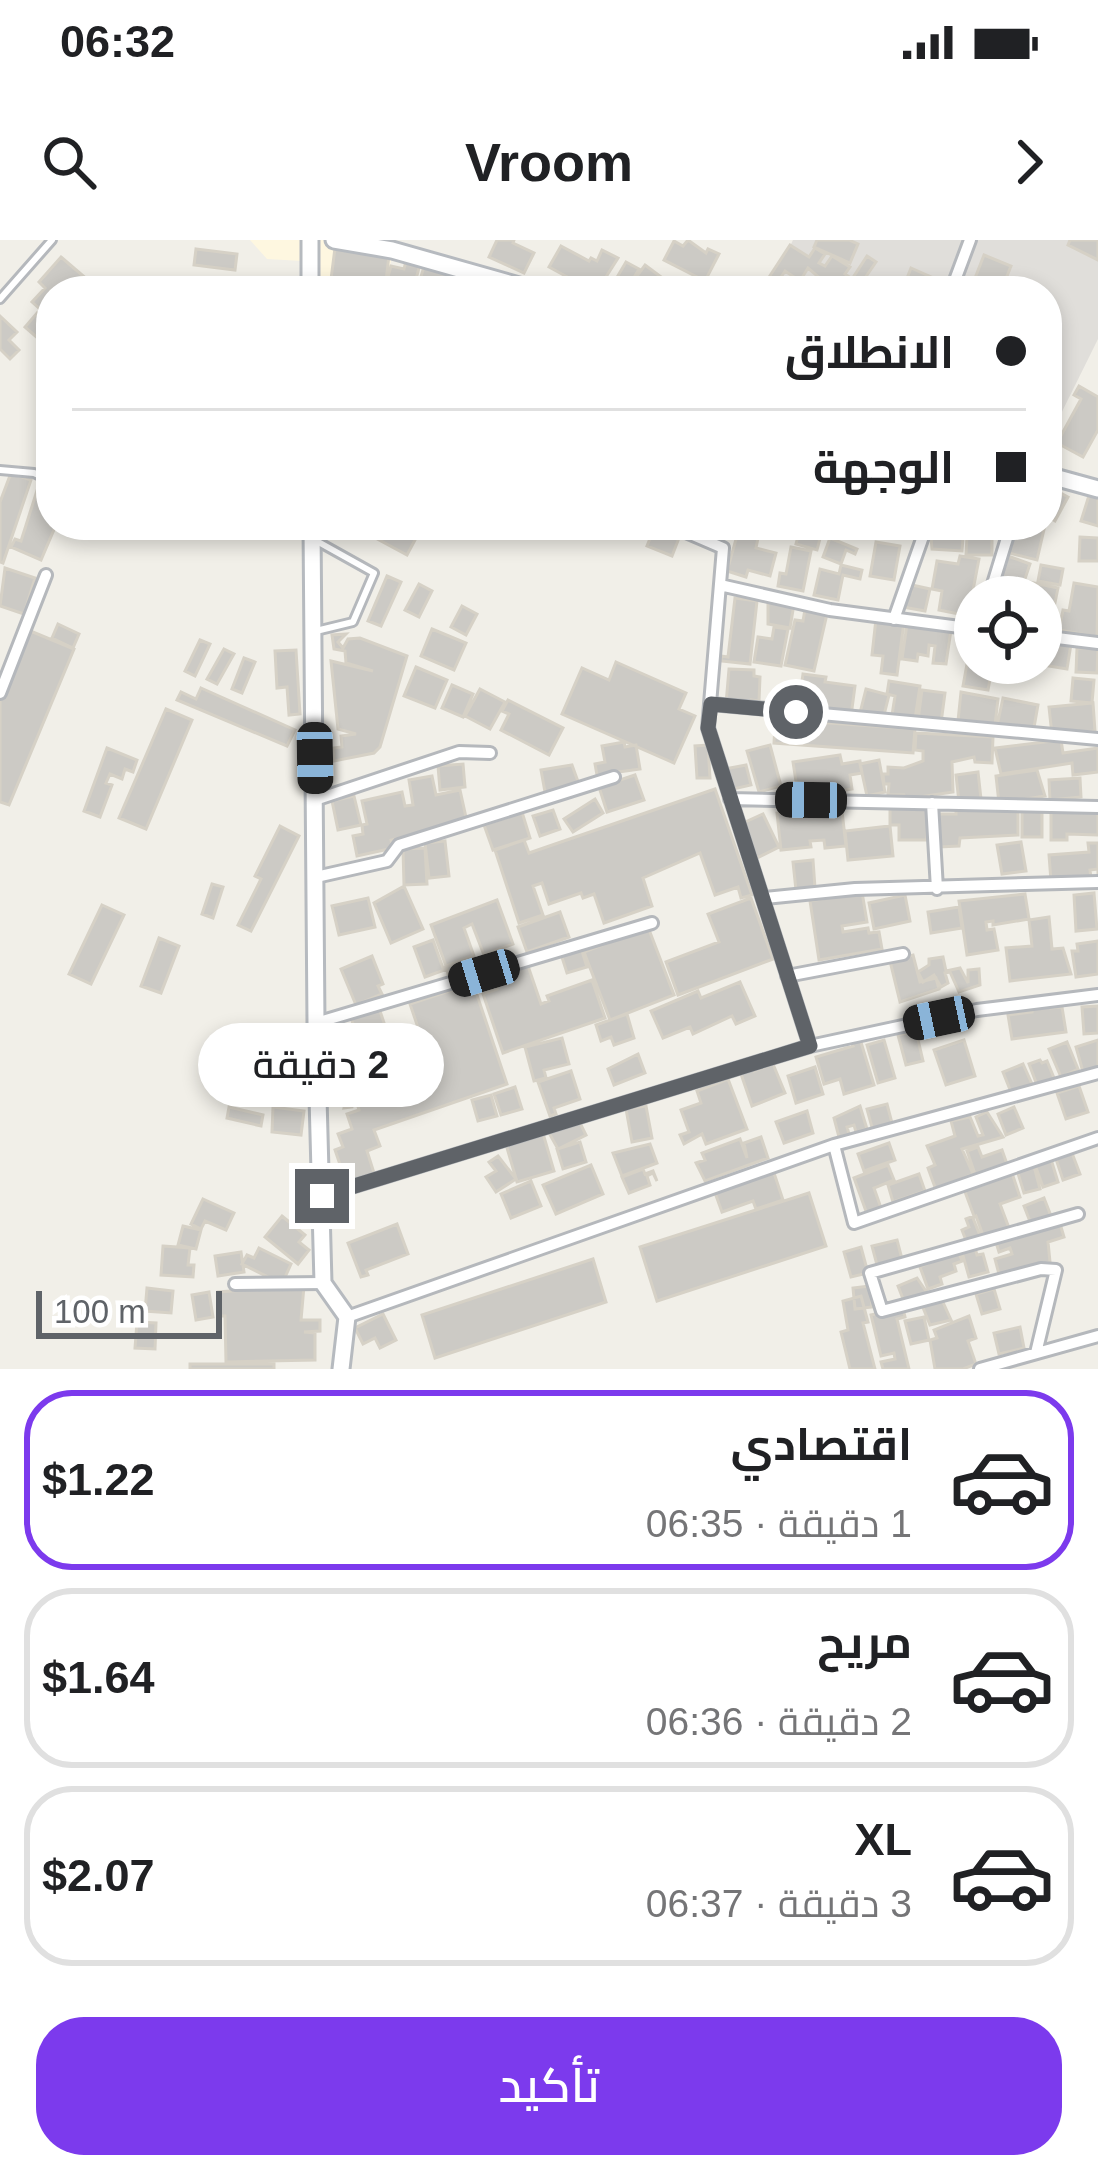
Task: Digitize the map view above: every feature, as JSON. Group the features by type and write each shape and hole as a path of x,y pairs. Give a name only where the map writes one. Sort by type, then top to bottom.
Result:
{"main road":[{"path":"310,240 310,276"},
{"path":"334,240 392,250 485,276"},
{"path":"1062,479 1098,489"},
{"path":"312,540 323,1283 346,1317 341,1369"}],"street":[{"path":"957,276 970,240"},
{"path":"704,540 723,548 708,728 810,1046"},
{"path":"894,619 922,540"},
{"path":"995,576 1006,540"},
{"path":"0,693 46,574"},
{"path":"720,585 830,610 954,626"},
{"path":"1062,639 1098,643"},
{"path":"711,704 1098,739"},
{"path":"315,800 460,752 490,753"},
{"path":"316,877 387,861 399,845 614,777"},
{"path":"730,799 1098,807"},
{"path":"932,803 937,889"},
{"path":"765,898 855,889 1098,882"},
{"path":"316,1024 652,923"},
{"path":"787,976 903,954"},
{"path":"322,1196 810,1046 977,1010 1098,995"},
{"path":"346,1317 834,1145 1098,1072"},
{"path":"834,1145 854,1222 1098,1138"},
{"path":"1036,1353 1056,1270 1042,1269 882,1311 870,1273 1078,1214"},
{"path":"235,1284 323,1283"},
{"path":"980,1369 1098,1336"}],"lane":[{"path":"0,299 52,240"},
{"path":"0,470 36,474"},
{"path":"313,632 353,622 374,573 325,540"}],"shaded area":[{"path":"250,240 396,240 388,276 320,276 320,262 267,259"},
{"path":"793,240 1098,240 1098,339 1062,412 1062,276 776,276"}],"building":[{"path":"497,240 514,240 534,253 524,273 489,257"},
{"path":"688,240 706,253 708,249 719,254 708,276 695,276 664,260 674,241 683,246"},
{"path":"817,240 858,244 850,263 814,247"},
{"path":"1070,240 1098,240 1098,260 1068,245"},
{"path":"790,245 809,257 815,248 825,254 819,263 825,266 832,256 850,267 848,276 817,276 808,268 803,276 785,271 782,276 770,276"},
{"path":"561,246 589,261 597,261 602,250 618,258 607,276 566,276 549,267"},
{"path":"335,248 389,255 387,276 331,276"},
{"path":"196,249 237,254 235,270 194,265"},
{"path":"984,255 1011,266 1007,276 976,276"},
{"path":"867,256 876,262 866,276 854,276"},
{"path":"61,257 83,276 44,276"},
{"path":"406,261 420,264 417,276 388,276 391,266 404,269"},
{"path":"626,262 639,269 635,276 618,276"},
{"path":"425,263 468,276 421,276"},
{"path":"645,265 660,276 637,276"},
{"path":"36,314 36,337 25,327"},
{"path":"0,316 17,332 9,340 19,350 10,359 0,349"},
{"path":"1079,386 1098,397 1098,430 1083,457 1062,446 1062,434 1081,399 1074,395"},
{"path":"11,473 31,480 3,563 0,502"},
{"path":"1091,489 1098,492 1098,526 1081,521"},
{"path":"36,494 36,540 50,540 41,560 11,547 15,539 21,541"},
{"path":"1080,537 1098,538 1098,561 1079,561"},
{"path":"379,540 415,540 407,555"},
{"path":"649,540 678,540 672,556 647,546"},
{"path":"736,540 758,540 756,548 776,553 770,576 748,570 746,577 727,571"},
{"path":"797,540 820,540 817,550 796,544"},
{"path":"829,540 857,549 855,554 846,550 841,564 823,557"},
{"path":"931,540 963,540 962,551 932,549"},
{"path":"967,540 992,540 992,555 966,555"},
{"path":"1012,540 1042,540 1037,560 1009,553"},
{"path":"876,542 900,546 894,580 870,576"},
{"path":"791,547 811,551 803,591 778,586 780,573 786,574"},
{"path":"1005,555 1030,564 1026,576 998,576"},
{"path":"960,556 979,559 976,576 954,576 954,613 939,610 942,591 932,589 937,561 958,564"},
{"path":"841,565 862,570 860,579 843,575 838,600 814,595 820,569 839,574"},
{"path":"1041,565 1063,569 1062,576 1039,576"},
{"path":"5,568 35,578 24,614 0,606"},
{"path":"387,576 401,582 381,626 368,621"},
{"path":"1074,583 1098,587 1097,637 1062,631 1063,610 1069,611"},
{"path":"419,584 432,591 419,617 405,610"},
{"path":"912,585 930,589 925,611 903,607"},
{"path":"735,598 757,601 750,664 721,661 721,656 728,657"},
{"path":"768,600 794,604 790,628 768,624"},
{"path":"462,606 477,614 466,635 451,627"},
{"path":"805,609 827,614 814,671 785,665 795,620 803,621"},
{"path":"876,619 904,622 897,675 881,673 883,656 872,655"},
{"path":"58,624 79,634 73,648 52,638"},
{"path":"907,624 951,630 946,664 933,663 935,646 929,645 928,656 918,654 917,661 902,659"},
{"path":"774,627 788,629 781,666 754,662 758,637 772,639"},
{"path":"432,629 466,643 454,670 421,656"},
{"path":"28,630 74,649 9,805 0,802 0,699"},
{"path":"346,634 338,642 343,648 348,639 360,638 407,656 380,747 374,753 334,761 333,748 342,747 341,736 356,734 338,729 331,661 373,671 346,663 345,651 334,649 332,635"},
{"path":"200,640 210,644 195,676 185,671"},
{"path":"1062,642 1071,644 1067,669 1062,668"},
{"path":"1077,648 1098,648 1097,673 1076,672"},
{"path":"224,649 234,654 217,684 207,679"},
{"path":"296,650 300,714 289,715 287,687 277,688 275,651"},
{"path":"244,658 255,662 242,693 232,689"},
{"path":"616,662 686,693 679,709 695,716 674,763 562,714 582,668 609,680"},
{"path":"416,667 447,680 435,708 404,696"},
{"path":"729,669 754,670 754,676 760,677 759,701 751,700 750,706 726,704"},
{"path":"803,674 855,686 851,716 798,709"},
{"path":"1073,678 1094,680 1092,703 1071,701"},
{"path":"889,681 920,686 915,719 892,715 895,696 887,694"},
{"path":"963,684 989,684 988,690"},
{"path":"452,685 473,694 463,717 442,708"},
{"path":"201,688 295,730 287,746 177,700 181,692 196,699"},
{"path":"480,689 505,702 490,729 465,716"},
{"path":"866,689 889,695 883,719 860,713"},
{"path":"922,690 945,693 941,723 918,720"},
{"path":"961,692 998,699 995,725 958,721"},
{"path":"1003,698 1038,705 1033,733 997,726"},
{"path":"508,700 563,728 549,755 501,730 509,714 502,711"},
{"path":"1093,703 1095,731 1052,735 1049,707"},
{"path":"166,709 192,720 146,829 119,818"},
{"path":"786,720 915,729 913,753 774,743 775,724"},
{"path":"916,733 993,737 992,763 975,762 974,757 952,762 953,792 906,799 888,795 883,774 888,774 888,767 904,768 923,761 923,751 915,750"},
{"path":"1061,740 1063,753 1098,748 1098,772 1073,775 1072,763 1001,774 995,748"},
{"path":"624,742 625,747 636,745 640,769 597,775 595,764 605,762 602,746"},
{"path":"708,745 710,778 697,778 695,746"},
{"path":"770,745 781,786 759,792 747,751"},
{"path":"107,748 137,760 133,772 125,769 122,779 110,774 106,783 112,785 100,817 84,811"},
{"path":"840,755 842,764 860,761 862,773 850,775 852,789 827,793 825,784 797,788 793,762"},
{"path":"879,760 885,792 867,796 860,764"},
{"path":"463,764 465,787 440,790 438,766"},
{"path":"572,765 580,787 545,792 541,770"},
{"path":"746,765 751,785 729,790 725,769"},
{"path":"1037,770 1045,796 999,803 996,776"},
{"path":"978,772 981,799 959,802 956,775"},
{"path":"635,775 644,800 607,812 599,787"},
{"path":"432,776 436,795 460,790 467,822 391,840 393,848 357,856 353,836 363,834 362,825 367,824 362,801 402,792 405,806 413,805 409,780"},
{"path":"1080,778 1081,797 1050,800 1049,780"},
{"path":"715,789 752,895 741,898 738,887 715,895 700,853 643,878 652,906 604,923 594,894 583,898 581,893 549,904 542,883 533,886 543,915 519,923 495,850 524,840 529,853"},
{"path":"354,796 361,825 338,830 332,801"},
{"path":"595,799 603,813 573,832 564,819"},
{"path":"890,808 928,808 927,840 899,840 899,825 890,825"},
{"path":"1018,808 1018,835 960,838 959,846 939,847 939,814 956,814 956,809"},
{"path":"1051,809 1098,809 1098,835 1067,834 1067,840 1051,840"},
{"path":"553,810 560,829 540,836 533,816"},
{"path":"1042,810 1042,837 1022,837 1022,811"},
{"path":"801,811 801,815 842,811 846,846 825,848 824,840 810,841 811,847 781,850 777,813"},
{"path":"522,812 530,838 493,850 484,825"},
{"path":"763,814 779,847 757,858 741,824"},
{"path":"280,826 299,836 251,931 238,925"},
{"path":"890,826 893,856 848,860 845,831"},
{"path":"445,841 449,876 429,878 425,843"},
{"path":"1021,842 1026,871 1002,874 997,845"},
{"path":"1088,843 1098,843 1098,869 1090,870 1091,878 1051,881 1049,855 1089,852"},
{"path":"425,848 427,884 404,885 403,849"},
{"path":"813,860 815,888 796,890 793,862"},
{"path":"212,884 223,887 213,918 202,914"},
{"path":"404,886 423,929 391,943 374,903"},
{"path":"862,892 867,922 842,926 843,932 868,928 869,933 879,932 882,949 819,960 810,901"},
{"path":"1094,893 1097,929 1076,931 1074,895"},
{"path":"1025,894 1029,919 986,922 987,930 994,929 998,950 967,955 959,901"},
{"path":"905,895 910,921 874,929 869,903"},
{"path":"368,898 375,927 339,935 332,906"},
{"path":"751,898 773,959 678,995 666,962 719,942 708,914"},
{"path":"497,900 513,944 484,955 472,924 464,928 474,956 446,966 431,925"},
{"path":"102,905 124,915 91,984 69,974"},
{"path":"959,907 962,928 931,933 928,912"},
{"path":"560,912 569,937 527,952 518,927"},
{"path":"1049,917 1052,949 1063,948 1071,974 1010,981 1006,948 1032,946 1029,920"},
{"path":"648,927 674,995 610,1020 584,952"},
{"path":"159,938 179,946 161,993 141,986"},
{"path":"433,940 443,968 474,957 477,964 425,977 414,947"},
{"path":"1098,941 1098,974 1076,977 1072,951 1078,951 1077,944"},
{"path":"581,948 587,967 567,973 560,951"},
{"path":"913,955 920,982 936,978 939,989 900,1002 890,961"},
{"path":"372,956 382,994 356,1005 341,969"},
{"path":"943,957 946,971 960,968 968,983 968,970 979,969 980,985 959,992 950,972 945,973 948,983 941,987 934,975 923,982 918,972 929,965 929,959"},
{"path":"527,963 541,1004 549,1001 547,996 592,980 605,1018 503,1053 483,994 497,989 493,978"},
{"path":"740,982 755,1016 736,1024 732,1016 693,1034 690,1027 663,1038 651,1011 698,991 701,998"},
{"path":"473,983 507,1084 374,1130 380,1146 367,1151 374,1173 346,1182 335,1150 343,1147 338,1134 352,1129 347,1114 359,1110 355,1096 352,1107 344,1108 352,1073 369,1070 351,1018 379,1008 406,1101 413,1099 406,1078 432,1069 410,1004"},
{"path":"1050,1003 1051,1008 1062,1007 1066,1032 1012,1039 1008,1015 1032,1012 1032,1006"},
{"path":"1098,1006 1098,1033 1084,1034 1082,1007"},
{"path":"627,1014 634,1038 614,1045 611,1037 601,1041 596,1025"},
{"path":"916,1031 923,1061 906,1065 898,1035"},
{"path":"562,1038 569,1064 544,1070 546,1078 534,1081 525,1047"},
{"path":"860,1039 874,1085 844,1094 840,1079 824,1084 816,1057 853,1046 851,1042"},
{"path":"884,1040 895,1078 878,1083 867,1045"},
{"path":"964,1040 975,1076 946,1085 934,1050"},
{"path":"1098,1040 1098,1067 1083,1072 1076,1047"},
{"path":"1067,1042 1078,1069 1061,1077 1049,1049"},
{"path":"250,1046 269,1051 262,1078 243,1073 242,1079 230,1076 234,1062 244,1065"},
{"path":"277,1049 300,1055 296,1090 273,1092"},
{"path":"638,1054 645,1073 614,1085 608,1069"},
{"path":"1047,1061 1054,1078 1037,1085 1029,1064"},
{"path":"773,1064 785,1093 752,1106 740,1071"},
{"path":"1023,1064 1032,1084 1011,1092 1003,1072"},
{"path":"815,1067 823,1094 796,1103 788,1076"},
{"path":"571,1071 580,1099 554,1108 556,1114 550,1116 538,1082"},
{"path":"226,1073 252,1085 256,1077 261,1079 251,1100 220,1086"},
{"path":"728,1079 747,1129 706,1144 702,1134 684,1144 680,1135 689,1132 681,1110 701,1103 697,1091"},
{"path":"1079,1086 1088,1112 1066,1119 1057,1093"},
{"path":"515,1087 522,1109 501,1115 494,1094"},
{"path":"491,1095 497,1116 478,1121 472,1100"},
{"path":"887,1104 892,1123 873,1131 867,1109"},
{"path":"646,1106 652,1138 632,1142 626,1109"},
{"path":"860,1106 867,1129 856,1132 854,1125 847,1127 849,1134 839,1137 834,1118"},
{"path":"229,1107 263,1115 261,1126 227,1118"},
{"path":"273,1107 304,1111 301,1135 272,1132"},
{"path":"1014,1107 1023,1128 1006,1135 998,1114"},
{"path":"807,1111 813,1133 784,1143 776,1122"},
{"path":"987,1112 1003,1137 962,1149 973,1174 936,1190 928,1168 935,1165 927,1146 955,1136 951,1121 970,1117 978,1136 983,1135 976,1117"},
{"path":"578,1119 586,1135 558,1149 549,1133"},
{"path":"542,1130 554,1171 517,1182 505,1141"},
{"path":"761,1137 768,1158 705,1181 696,1163 705,1160 702,1153 740,1139 747,1158 744,1143"},
{"path":"580,1142 586,1162 563,1169 557,1149"},
{"path":"889,1143 895,1160 864,1171 858,1154"},
{"path":"650,1144 657,1163 622,1176 613,1153"},
{"path":"978,1147 982,1157 1002,1150 1007,1164 975,1174 967,1151"},
{"path":"1072,1153 1080,1174 1063,1180 1056,1159"},
{"path":"498,1156 516,1179 496,1192 486,1177 496,1171 489,1162"},
{"path":"1050,1156 1058,1182 1043,1187 1034,1162"},
{"path":"1033,1162 1040,1189 1024,1193 1016,1167"},
{"path":"591,1165 603,1194 556,1214 543,1185"},
{"path":"888,1165 894,1180 874,1188 881,1208 867,1214 854,1178"},
{"path":"643,1169 645,1174 653,1171 657,1181 653,1173 647,1176 650,1185 629,1193 622,1177"},
{"path":"773,1170 783,1200 756,1209 753,1201 722,1212 714,1190"},
{"path":"1011,1170 1020,1197 1000,1204 1009,1228 984,1238 976,1216 981,1238 967,1243 962,1230 969,1227 966,1219 974,1216 964,1189"},
{"path":"919,1174 925,1191 893,1202 888,1185"},
{"path":"531,1181 541,1206 511,1218 501,1194"},
{"path":"809,1193 826,1246 657,1301 640,1247"},
{"path":"1044,1198 1051,1216 1031,1224 1024,1206"},
{"path":"203,1199 234,1213 226,1230 205,1221 201,1229 191,1224"},
{"path":"282,1216 305,1235 299,1242 309,1250 298,1264 265,1237"},
{"path":"1059,1220 1064,1237 1048,1242 1050,1262 1000,1278 995,1259 1012,1254 1010,1248 999,1252 995,1239"},
{"path":"397,1224 408,1254 366,1270 368,1275 361,1277 348,1243"},
{"path":"183,1226 201,1230 196,1249 178,1245"},
{"path":"897,1240 902,1259 877,1265 872,1246"},
{"path":"163,1246 190,1248 188,1265 194,1265 193,1277 161,1275"},
{"path":"861,1247 868,1273 851,1277 844,1252"},
{"path":"259,1248 291,1264 282,1284 242,1264 247,1255 254,1258"},
{"path":"975,1248 977,1255 983,1254 988,1272 969,1277 962,1252"},
{"path":"958,1250 962,1261 954,1264 956,1271 940,1277 942,1284 928,1289 920,1267"},
{"path":"241,1252 244,1272 218,1276 215,1256"},
{"path":"593,1259 606,1302 435,1358 422,1315"},
{"path":"917,1278 928,1294 905,1304 898,1286"},
{"path":"304,1286 301,1320 320,1320 320,1331 304,1332 315,1333 315,1360 226,1362 225,1316 218,1316 218,1292"},
{"path":"870,1286 872,1307 855,1309 853,1288"},
{"path":"147,1288 173,1291 171,1313 145,1311"},
{"path":"994,1289 1000,1309 982,1314 976,1294"},
{"path":"209,1292 213,1317 196,1320 192,1295"},
{"path":"861,1296 875,1369 850,1369 841,1332 848,1330 843,1301"},
{"path":"942,1300 951,1320 930,1325 922,1305"},
{"path":"903,1308 905,1317 897,1319 909,1369 883,1369 881,1362 895,1359 894,1353 881,1356 871,1315"},
{"path":"383,1314 396,1340 380,1348 375,1338 363,1344 355,1328"},
{"path":"969,1316 976,1338 968,1341 976,1364 935,1369 930,1340 937,1338 934,1330"},
{"path":"924,1317 929,1340 911,1344 905,1321"},
{"path":"137,1322 156,1323 155,1349 135,1348"},
{"path":"1020,1327 1024,1348 999,1354 994,1333"},
{"path":"190,1364 274,1364 274,1369 190,1369"}],"route":[{"path":"322,1196 810,1046 708,728 711,704 796,712"}]}
